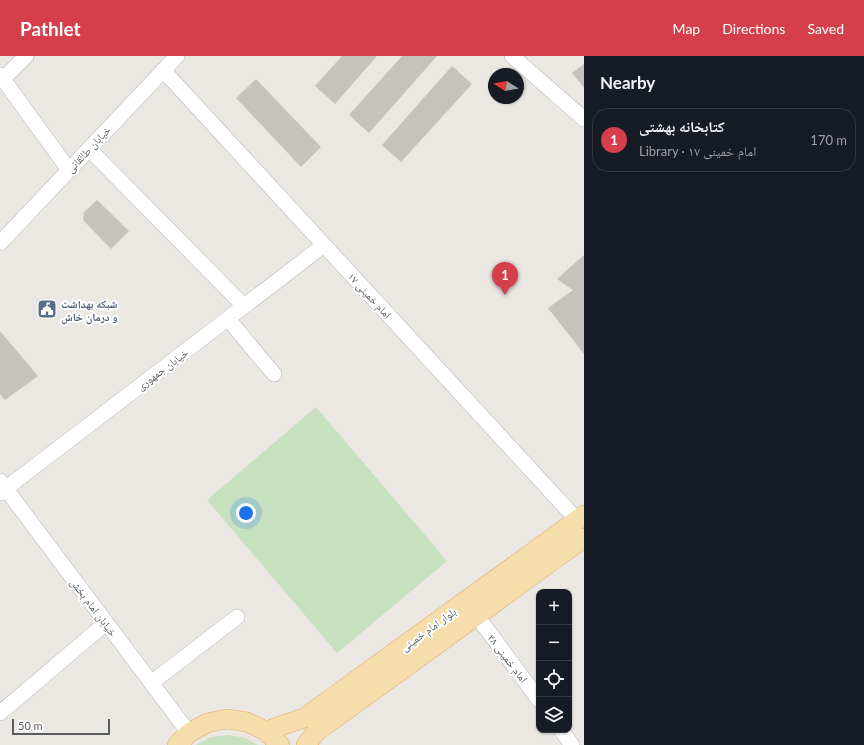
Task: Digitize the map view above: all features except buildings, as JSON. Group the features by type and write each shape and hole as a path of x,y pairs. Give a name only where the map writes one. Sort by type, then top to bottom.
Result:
{"main road":[{"name":"بلوار امام خمینی","path":"266,731 304,718 581,518"},
{"name":"بلوار امام خمینی","path":"306,745 316,732 584,538"},
{"path":"183,739 207,723 227,720 247,722 266,731 280,745"}],"street":[{"path":"26,56 1,76 69,170"},
{"name":"خیابان طالقانی","path":"0,243 177,56"},
{"path":"512,56 584,119"},
{"name":"امام خمینی ۱۷","path":"163,70 324,245 581,518"},
{"path":"89,148 244,306"},
{"name":"خیابان جمهوری","path":"2,488 228,319 324,245"},
{"path":"228,319 274,374"},
{"name":"خیابان امام بخش","path":"2,488 151,683 183,739"},
{"name":"امام خمینی ۲۸","path":"477,616 537,697"},
{"path":"151,683 237,617"},
{"path":"0,713 106,623"},
{"path":"563,733 572,745"}],"green space":[{"path":"316,407 447,561 337,653 207,500"},
{"path":"228,735 246,738 258,745 196,745 211,737"}],"place":[{"name":"کتابخانه بهشتی","path":"505,295"},
{"name":"شبکه بهداشت و درمان خاش","path":"47,309"}]}
